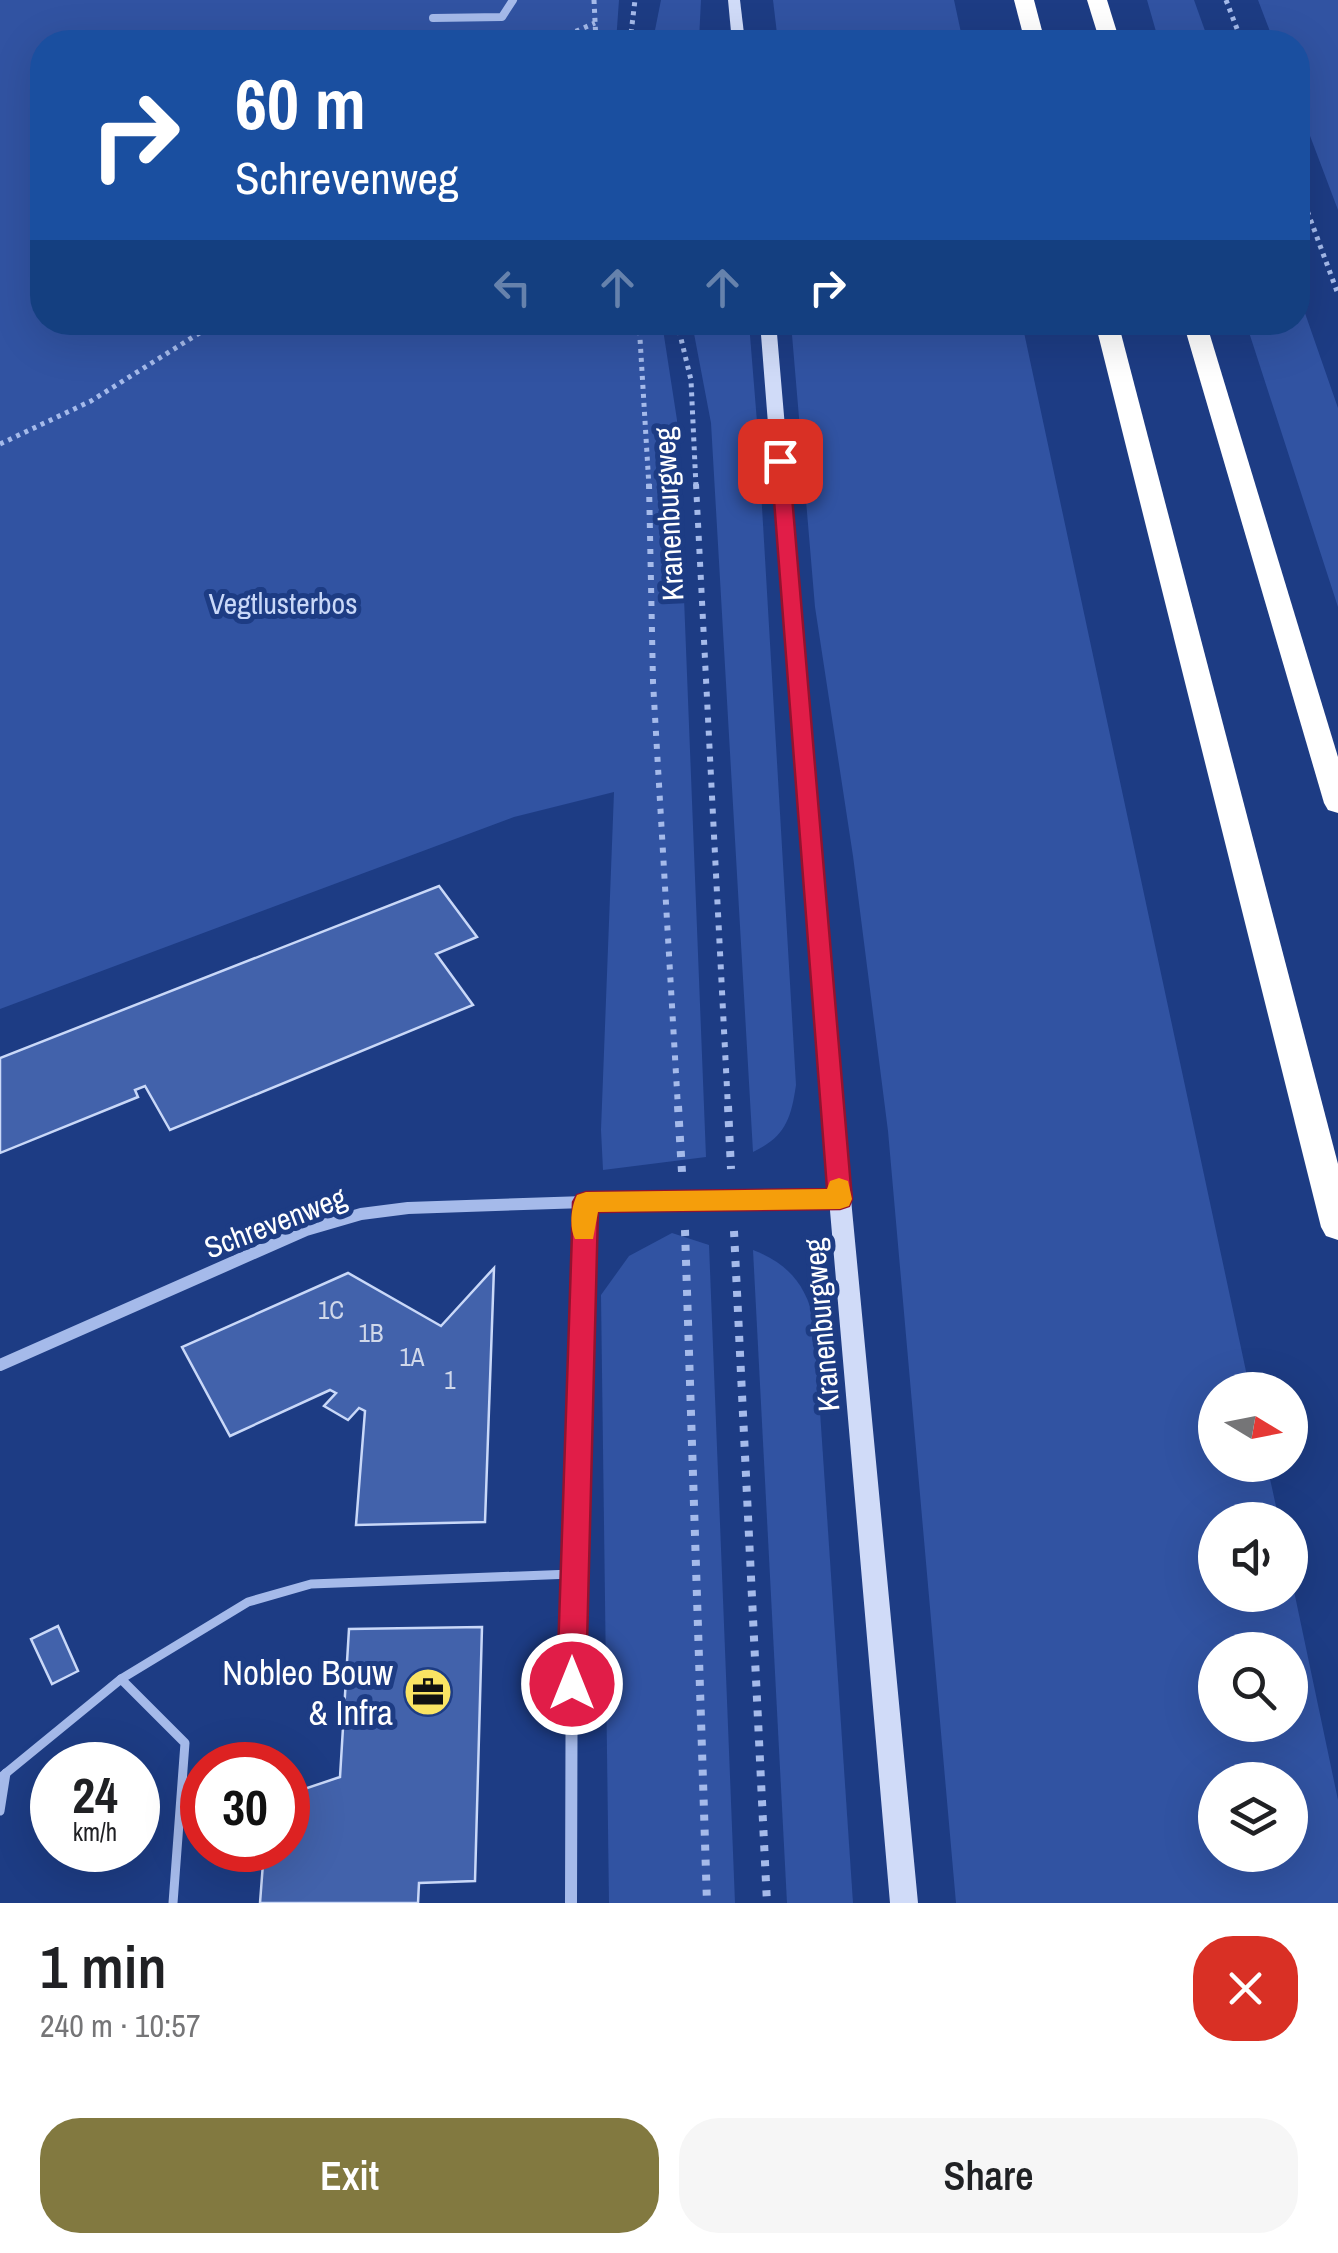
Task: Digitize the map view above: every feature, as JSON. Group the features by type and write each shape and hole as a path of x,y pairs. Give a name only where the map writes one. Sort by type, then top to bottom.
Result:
{"highway":[{"path":"1015,0 1031,30"},
{"path":"1024,0 1032,30"},
{"path":"1097,0 1106,30"},
{"path":"1109,335 1338,1228"},
{"path":"1198,335 1338,803"}],"main road":[{"path":"734,0 738,30"},
{"name":"Kranenburgweg","path":"769,335 840,1199 904,1903"}],"street":[{"path":"433,18 502,17 513,0"},
{"name":"Schrevenweg","path":"0,1365 306,1230 361,1214 408,1208 586,1202 840,1199"},
{"path":"571,1903 572,1574 586,1202"}],"lane":[{"path":"0,1811 3,1776 121,1680 248,1602 311,1584 572,1574"},
{"path":"121,1680 186,1742 172,1903"}],"path":[{"path":"594,0 595,30"},
{"path":"632,30 636,0"},
{"path":"1226,0 1237,30"},
{"path":"578,30 594,23"},
{"path":"1310,218 1338,294"},
{"path":"0,444 91,402 197,335"},
{"path":"640,335 648,438 653,682 684,1200 708,1903"},
{"name":"Kranenburgweg","path":"680,335 691,380 767,1903"}],"green space":[{"name":"Vegtlusterbos","path":"0,0 619,0 617,30 30,30 30,335 664,335 677,420 706,1157 603,1170 601,1130 614,792 514,817 0,1009"},
{"path":"661,0 701,0 700,30 655,30"},
{"path":"773,0 954,0 960,30 777,30"},
{"path":"1147,0 1194,0 1205,30 1156,30"},
{"path":"1258,0 1338,0 1338,210 1310,136 1310,30 1269,30"},
{"path":"1310,328 1338,408 1338,607 1250,335 1310,335"},
{"path":"694,335 750,335 796,1085 785,1126 773,1140 753,1152 711,423"},
{"path":"792,335 1025,335 1246,1372 1198,1372 1198,1482 1271,1482 1275,1502 1198,1502 1198,1612 1298,1612 1303,1632 1198,1632 1198,1742 1308,1742 1308,1658 1338,1800 1338,1903 956,1903 888,1131 853,856 815,607"},
{"path":"672,1233 709,1245 735,1903 609,1903 601,1295 629,1256"},
{"path":"753,1250 794,1277 814,1322 853,1903 787,1903"}],"building":[{"path":"439,886 477,937 436,954 473,1005 170,1130 145,1086 135,1090 138,1097 0,1153 0,1058"},
{"path":"494,1268 485,1522 356,1525 365,1411 359,1408 348,1420 324,1406 336,1393 330,1390 230,1436 182,1347 348,1273 441,1326"},
{"path":"58,1626 78,1671 52,1684 31,1639"},
{"path":"482,1627 475,1881 419,1883 418,1903 260,1903 262,1872 310,1872 310,1787 340,1777 349,1629"}],"slow traffic":[{"path":"584,1232 586,1202 840,1199 839,1188"}],"place":[{"name":"Nobleo Bouw & Infra","path":"428,1692"}],"route":[{"path":"572,1684 572,1574 586,1202 840,1199 780,461"}]}
